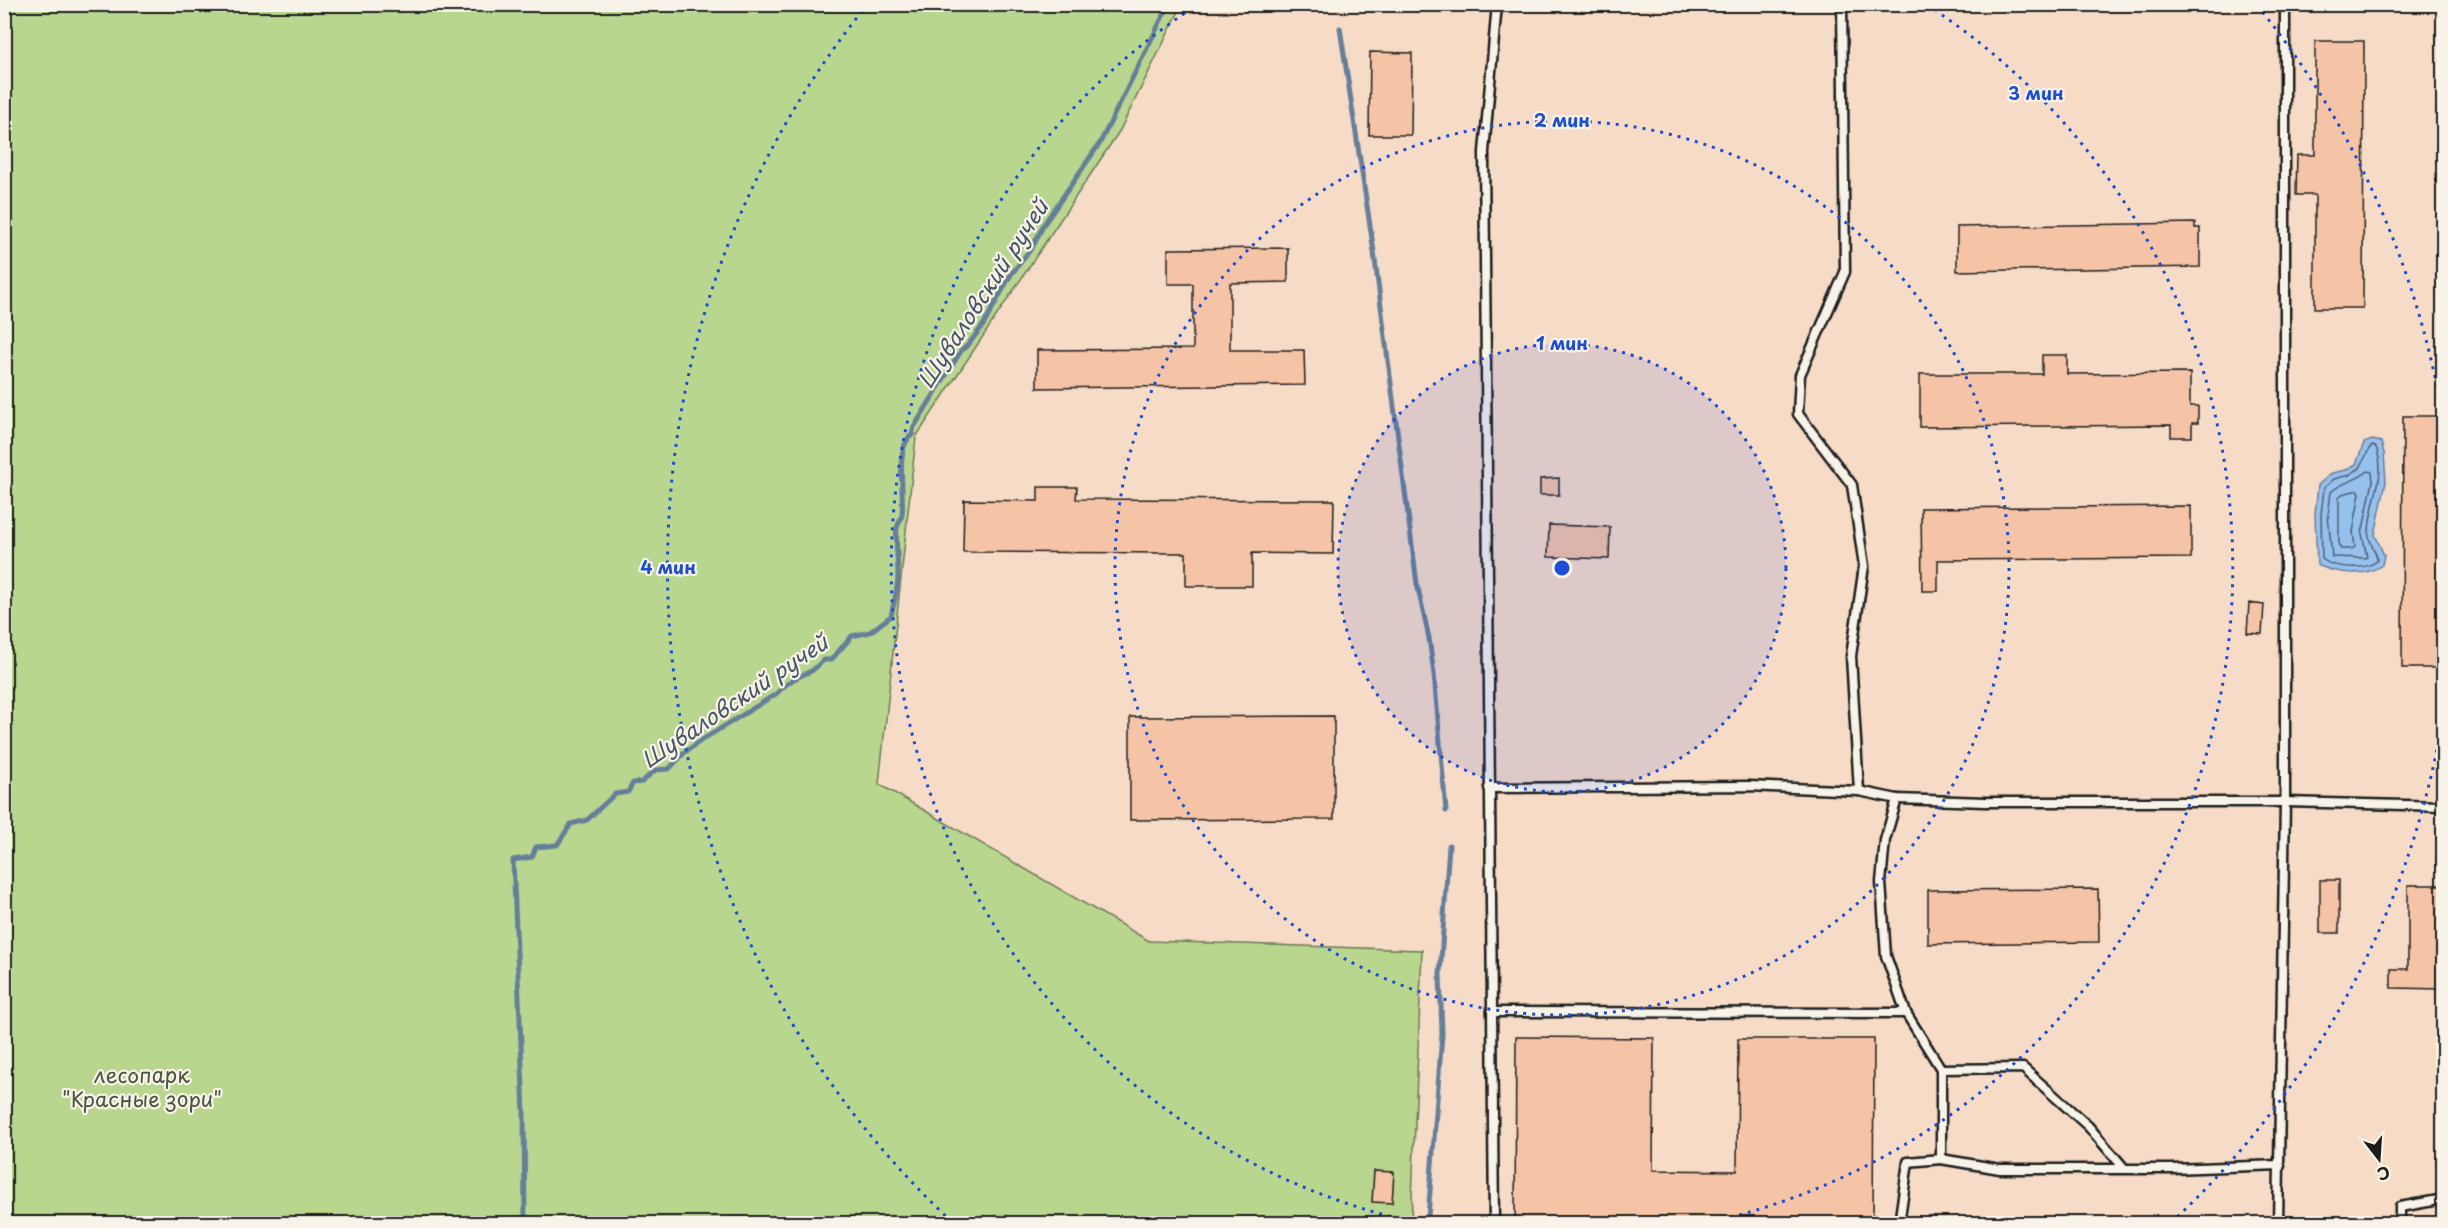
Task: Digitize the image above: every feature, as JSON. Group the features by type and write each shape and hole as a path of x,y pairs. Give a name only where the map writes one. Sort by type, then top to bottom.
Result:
{"lane":[{"path":"1494,1224 1484,152 1497,4"},
{"path":"1842,4 1845,272 1800,375 1798,414 1852,485 1864,566 1851,656 1859,790"},
{"path":"2278,1224 2285,802 2285,4"},
{"path":"1489,788 1749,786 1859,790 1897,799 1985,802 2285,802 2444,806"},
{"path":"1897,799 1885,840 1881,882 1886,956 1906,1013 1941,1069 1941,1159"},
{"path":"1492,1012 1906,1013"},
{"path":"1941,1069 2023,1068 2088,1126 2124,1168"},
{"path":"1899,1224 1908,1162 1941,1159 2000,1169 2280,1165"},
{"path":"2400,1224 2400,1207 2444,1198"}],"shaded area":[{"path":"1182,5 2443,5 2443,1223 1411,1223 1422,950 1149,941 879,784 915,437 1120,130"}],"green space":[{"name":"лесопарк \"Красные зори\"","path":"5,5 1182,5 1120,130 916,437 879,784 1149,941 1422,950 1411,1223 5,1224"}],"water":[{"path":"2372,440 2381,442 2384,453 2386,482 2375,535 2384,555 2382,565 2367,572 2350,573 2317,565 2315,514 2318,485 2332,473 2346,470 2356,464 2364,443"}],"building":[{"path":"2315,41 2364,41 2363,308 2315,308 2315,195 2296,195 2297,155 2315,155"},
{"path":"1370,52 1412,53 1411,135 1369,135"},
{"path":"2195,223 2195,228 2200,228 2200,267 1957,271 1957,227"},
{"path":"1288,248 1288,282 1230,283 1230,350 1304,350 1305,385 1037,388 1037,350 1193,349 1193,284 1168,284 1168,249"},
{"path":"2042,355 2067,355 2067,374 2190,373 2190,406 2198,406 2198,423 2192,423 2192,437 2171,437 2171,425 1920,427 1920,374 2042,374"},
{"path":"2403,416 2444,416 2444,668 2402,668"},
{"path":"1559,478 1559,495 1540,495 1540,479"},
{"path":"1038,487 1077,487 1076,499 1334,500 1333,554 1252,553 1252,586 1186,586 1186,553 963,552 964,500 1038,501"},
{"path":"2191,506 2191,558 1938,560 1938,591 1922,591 1921,508"},
{"path":"1549,525 1610,527 1609,559 1548,557"},
{"path":"2249,603 2264,605 2262,634 2247,633"},
{"path":"1334,716 1334,819 1130,820 1130,717"},
{"path":"2320,880 2339,880 2339,933 2320,933"},
{"path":"2408,885 2444,885 2444,989 2391,988 2391,969 2408,969"},
{"path":"2098,889 2099,942 1928,944 1928,890"},
{"path":"1516,1037 1654,1038 1653,1170 1737,1171 1738,1039 1874,1039 1873,1224 1515,1224"},
{"path":"1374,1171 1394,1172 1392,1203 1372,1202"}],"waterway":[{"name":"Шуваловский ручей","path":"525,1224 524,1113 513,860 532,857 536,847 557,845 571,824 587,820 615,794 628,792 633,783 642,782 655,770 669,769 685,752 702,740 776,694 791,681 811,671 824,660 831,660 852,636 870,632 891,616 898,580 896,534 903,507 901,472 903,450 907,441 961,351 984,324 1010,276 1033,246 1044,224 1100,143 1169,4"},
{"path":"1340,28 1374,252 1417,584 1434,674 1446,811"},
{"path":"1428,1217 1442,1034 1440,974 1449,845"}]}
